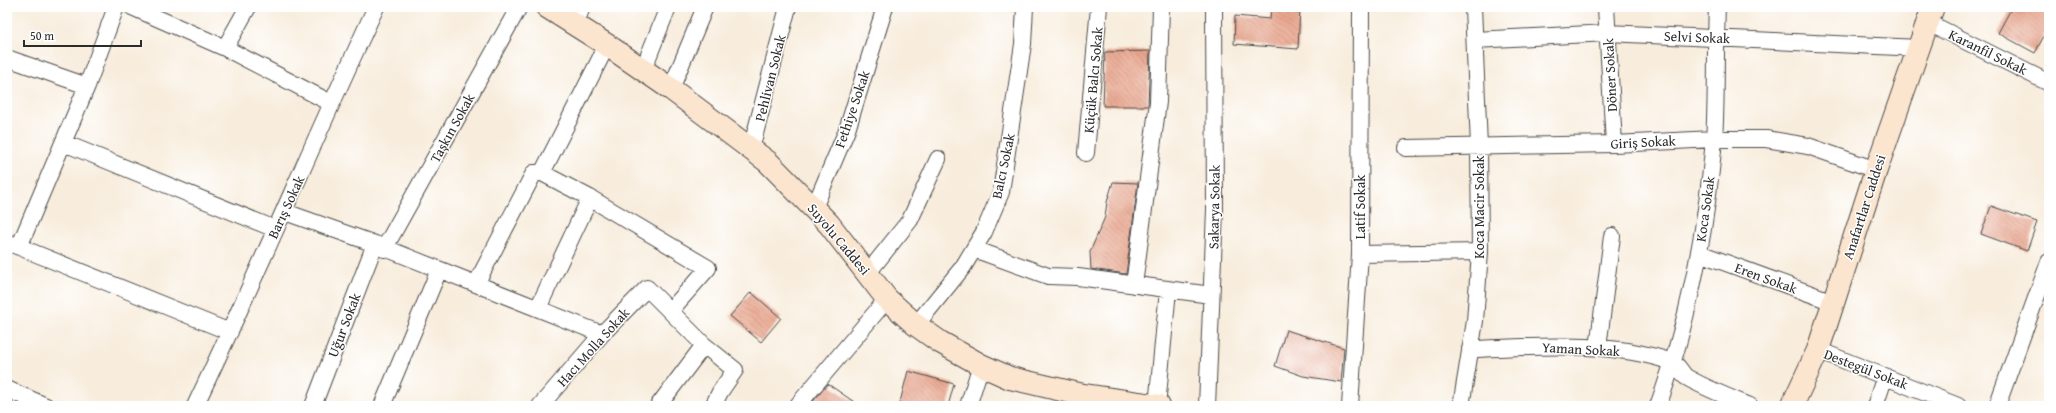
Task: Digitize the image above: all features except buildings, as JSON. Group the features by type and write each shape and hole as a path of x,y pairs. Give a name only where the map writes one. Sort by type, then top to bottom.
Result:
{"street":[{"path":"116,7 64,143 13,244 230,332"},
{"path":"132,7 225,48 331,103"},
{"path":"225,48 248,7"},
{"name":"Barış Sokak","path":"195,406 230,332 275,229 285,212 331,103 376,7"},
{"name":"Taşkın Sokak","path":"379,246 519,7"},
{"name":"Suyolu Caddesi","path":"547,7 579,16 607,45 671,89 768,162 829,224 887,299 916,325 940,342 981,365 1010,378 1081,400 1158,406"},
{"path":"644,70 668,7"},
{"path":"671,89 705,7"},
{"name":"Pehlivan Sokak","path":"752,149 788,7"},
{"name":"Fethiye Sokak","path":"814,208 846,130 885,7"},
{"name":"Balcı Sokak","path":"916,325 963,267 984,232 1001,192 1023,44 1025,7"},
{"name":"Küçük Balcı Sokak","path":"1086,153 1099,7"},
{"path":"1134,285 1158,102 1161,7"},
{"name":"Sakarya Sokak","path":"1207,406 1215,210 1214,7"},
{"name":"Latif Sokak","path":"1350,406 1360,254 1361,7"},
{"name":"Koca Macir Sokak","path":"1461,406 1475,321 1480,252 1479,146 1473,7"},
{"name":"Döner Sokak","path":"1606,7 1614,144"},
{"name":"Koca Sokak","path":"1658,406 1674,362 1699,253 1707,200 1714,138 1717,7"},
{"name":"Anafartlar Caddesi","path":"1792,406 1818,350 1876,170 1930,14"},
{"name":"Karanfil Sokak","path":"1930,14 2049,83"},
{"name":"Selvi Sokak","path":"1475,40 1608,33 1716,37 1919,48"},
{"path":"542,173 607,45"},
{"path":"7,58 87,86"},
{"name":"Giriş Sokak","path":"1406,148 1614,144 1714,138 1766,139 1808,146 1876,170"},
{"path":"64,143 275,229"},
{"path":"867,274 910,220 938,159"},
{"path":"476,284 534,173 542,173 590,198 708,268 671,310 704,345 735,370 720,392 713,406"},
{"path":"538,308 590,198"},
{"path":"285,212 379,246 602,334"},
{"path":"1598,348 1612,236"},
{"name":"Uğur Sokak","path":"313,406 379,246"},
{"path":"974,249 1048,276 1078,278 1211,295"},
{"path":"1360,254 1480,252"},
{"name":"Eren Sokak","path":"1699,253 1833,302"},
{"path":"1997,406 2049,262"},
{"path":"382,406 439,270"},
{"name":"Hacı Molla Sokak","path":"540,406 602,334 647,288 671,310"},
{"path":"1158,406 1168,290"},
{"path":"797,406 887,299"},
{"path":"658,406 704,345"},
{"name":"Yaman Sokak","path":"1470,349 1598,348 1623,351 1674,362"},
{"name":"Destegül Sokak","path":"1818,350 1958,406"},
{"path":"1674,362 1684,375 1704,388 1750,406"},
{"path":"968,406 981,365"},
{"path":"1875,406 1885,376"},
{"path":"7,389 46,406"}]}
